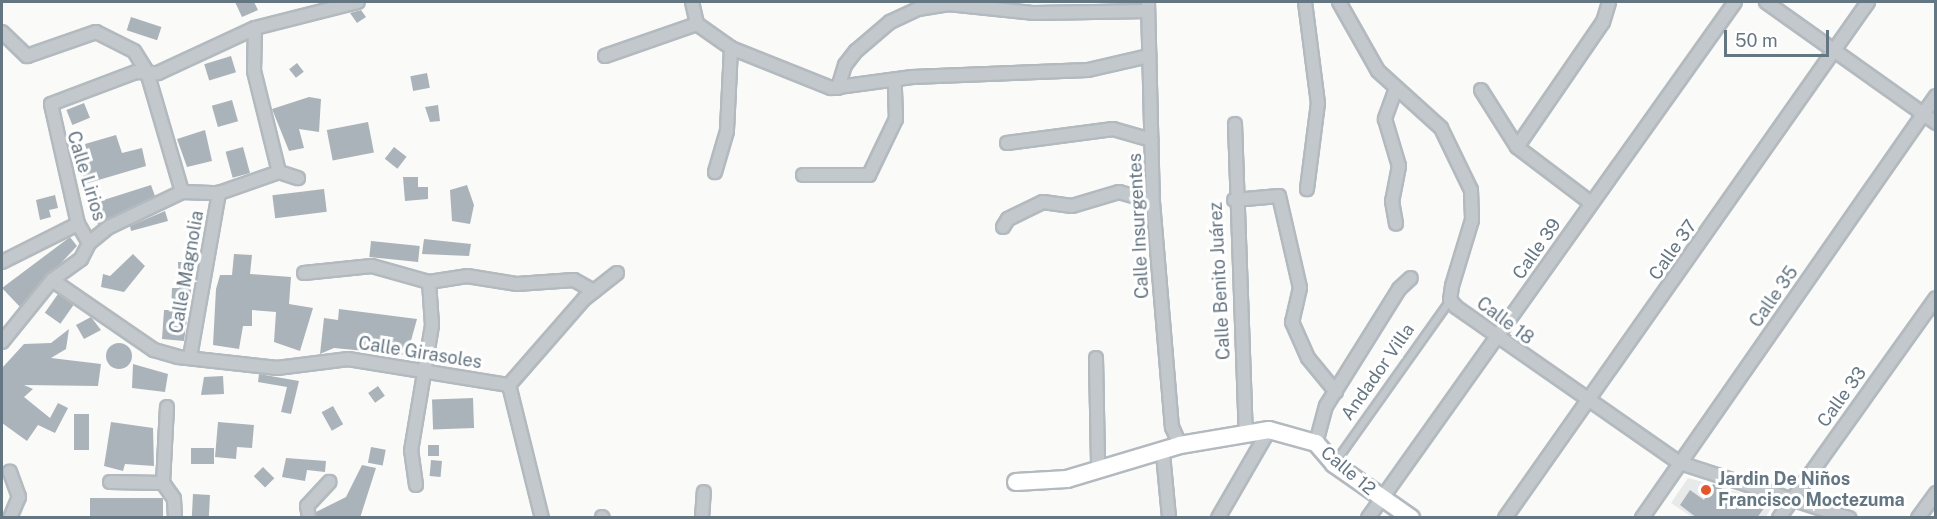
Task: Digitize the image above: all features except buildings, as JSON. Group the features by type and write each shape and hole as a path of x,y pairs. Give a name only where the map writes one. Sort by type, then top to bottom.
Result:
{"street":[{"path":"147,72 158,73 255,28 358,2"},
{"path":"692,2 697,24 731,48 838,88 895,81 1088,70 1149,56"},
{"path":"1305,2 1318,103 1307,189"},
{"name":"Calle 18","path":"1339,2 1395,91 1441,128 1471,190 1472,220 1450,300 1587,403 1680,464 1790,501 1850,518"},
{"path":"1517,147 1603,22 1609,2"},
{"name":"Calle 39","path":"1368,518 1735,2"},
{"path":"1766,2 1935,123"},
{"name":"Calle 37","path":"1505,518 1868,2"},
{"path":"838,88 845,64 890,22 918,9 971,4 1033,13 1148,6"},
{"name":"Calle Insurgentes","path":"1148,6 1153,202 1170,409 1180,445"},
{"path":"605,56 697,24"},
{"path":"255,28 254,71 279,172"},
{"path":"2,32 27,56 96,32 134,51 147,72 182,192"},
{"path":"715,172 727,131 731,48"},
{"name":"Calle Lirios","path":"2,342 52,280 81,259 89,243 78,224 51,124 51,104 62,98 147,72"},
{"path":"803,175 869,175 896,119 895,81"},
{"path":"1481,90 1517,147 1591,203"},
{"path":"1395,91 1385,119 1399,166 1395,189 1396,224"},
{"name":"Calle 35","path":"1641,518 1935,96"},
{"name":"Calle Benito Juárez","path":"1235,124 1234,200 1246,435"},
{"path":"1007,143 1113,129 1152,140"},
{"path":"89,243 109,227 182,192 219,194 279,172 298,178"},
{"path":"1003,227 1008,219 1043,202 1072,206 1119,192 1153,202"},
{"name":"Calle Magnolia","path":"190,357 219,194"},
{"path":"1234,200 1279,196 1300,288 1295,330 1308,358 1336,392"},
{"path":"2,262 78,224"},
{"path":"304,273 372,266 429,282 466,276 517,284 574,280 594,291"},
{"path":"542,518 508,385 594,291 617,273"},
{"path":"1016,482 1066,479 1098,467 1163,454 1180,445 1269,430 1316,443 1318,422 1399,289 1411,278"},
{"name":"Calle Girasoles","path":"52,280 154,350 277,368 348,359 508,385"},
{"path":"416,484 411,451 432,325 429,282"},
{"name":"Calle 33","path":"1779,518 1935,298"},
{"path":"1096,358 1098,467"},
{"path":"167,407 163,483 174,499 175,517"},
{"path":"1218,517 1269,430"},
{"name":"Calle 12","path":"1316,443 1334,464 1411,518"},
{"path":"1163,454 1168,518"},
{"path":"10,472 19,497 10,518"},
{"path":"110,482 163,483"},
{"path":"307,514 329,482"},
{"path":"702,518 704,492"},
{"path":"1918,518 1935,493"}],"lane":[{"name":"Andador Villa","path":"1334,464 1450,300"}],"shaded area":[{"name":"Jardin De Niños Francisco Moctezuma","path":"1688,478 1775,502 1765,518 1692,517 1671,503"}],"place":[{"name":"Jardin De Niños Francisco Moctezuma","path":"1706,490"}]}
